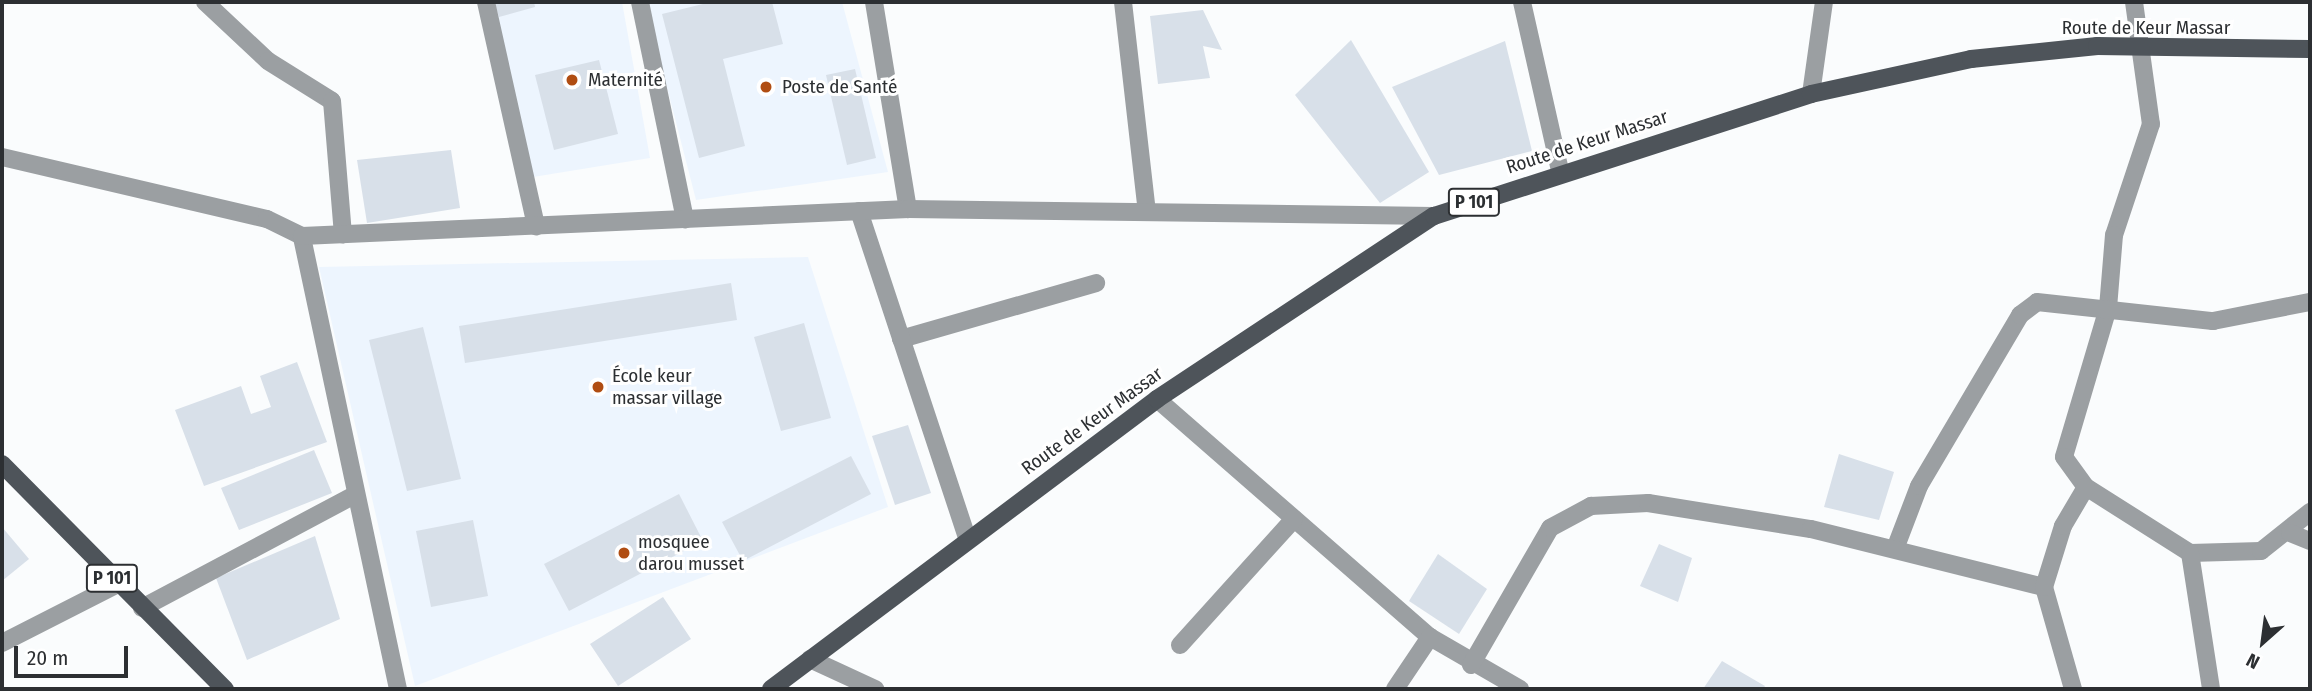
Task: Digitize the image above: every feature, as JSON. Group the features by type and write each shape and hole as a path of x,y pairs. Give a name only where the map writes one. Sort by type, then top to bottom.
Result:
{"main road":[{"name":"Route de Keur Massar","path":"771,689 967,538 1157,399 1434,216 1560,171 1811,94 1971,59 2141,45 2310,49"},
{"name":"P 101","path":"2,464 225,689"}],"street":[{"path":"205,2 268,61 332,101 343,235"},
{"path":"486,2 536,226"},
{"path":"640,2 685,219"},
{"path":"874,2 908,209"},
{"path":"1123,2 1147,212"},
{"path":"1522,2 1560,171"},
{"path":"1811,94 1824,2"},
{"path":"2134,2 2151,124 2115,235 2108,308 2064,457 2086,486 2190,553 2261,551 2290,533 2310,512"},
{"path":"2,157 267,219 302,236 908,209 1434,216"},
{"path":"859,211 967,538"},
{"path":"302,236 398,689"},
{"path":"901,339 1096,284"},
{"path":"1895,549 1919,486 2020,315 2036,302 2213,321 2310,302"},
{"path":"1157,399 1430,637 1471,665 1520,689"},
{"path":"2073,689 2044,587 2063,526 2086,486"},
{"path":"142,608 356,494"},
{"path":"1471,665 1550,528 1591,506 1648,503 1895,549 2044,587"},
{"path":"1180,645 1294,519"},
{"path":"2290,533 2310,541"},
{"path":"2190,553 2211,689"},
{"path":"2,643 118,584"},
{"path":"1395,689 1430,637"},
{"path":"810,659 875,689"}],"shaded area":[{"name":"Maternité","path":"488,2 622,2 650,158 533,177"},
{"name":"Poste de Santé","path":"645,2 842,2 888,172 696,200"},
{"name":"École keur massar village","path":"808,257 888,507 415,686 319,267"}],"building":[{"path":"494,2 534,2 535,7 499,17"},
{"path":"711,2 772,2 783,44 723,59 745,146 699,158 662,14"},
{"path":"1203,10 1222,50 1203,46 1210,78 1158,84 1150,16"},
{"path":"1351,40 1429,172 1380,203 1295,95"},
{"path":"1505,41 1532,151 1439,175 1392,87"},
{"path":"599,60 618,134 554,150 535,75"},
{"path":"855,69 876,158 847,165 826,75"},
{"path":"451,150 460,208 367,223 357,160"},
{"path":"731,283 737,320 465,363 459,326"},
{"path":"804,323 831,418 781,431 754,337"},
{"path":"423,327 461,479 407,491 369,340"},
{"path":"297,362 327,442 204,486 175,410 241,386 251,414 271,407 260,376"},
{"path":"908,425 931,493 895,505 872,436"},
{"path":"314,450 332,493 239,530 221,488"},
{"path":"1839,454 1894,472 1879,520 1824,507"},
{"path":"851,456 871,494 743,561 722,522"},
{"name":"mosquee darou musset","path":"679,494 703,541 569,611 544,564"},
{"path":"473,520 488,596 431,607 416,531"},
{"path":"2,527 29,559 2,581"},
{"path":"315,536 340,619 247,660 216,578"},
{"path":"1659,544 1692,558 1678,602 1640,586"},
{"path":"1438,554 1487,589 1459,634 1409,601"},
{"path":"663,597 691,639 618,686 590,644"},
{"path":"1722,661 1765,686 1763,689 1703,689"}],"place":[{"name":"Maternité","path":"572,80"},
{"name":"Poste de Santé","path":"766,87"},
{"name":"École keur massar village","path":"598,387"},
{"name":"mosquee darou musset","path":"624,553"}]}
